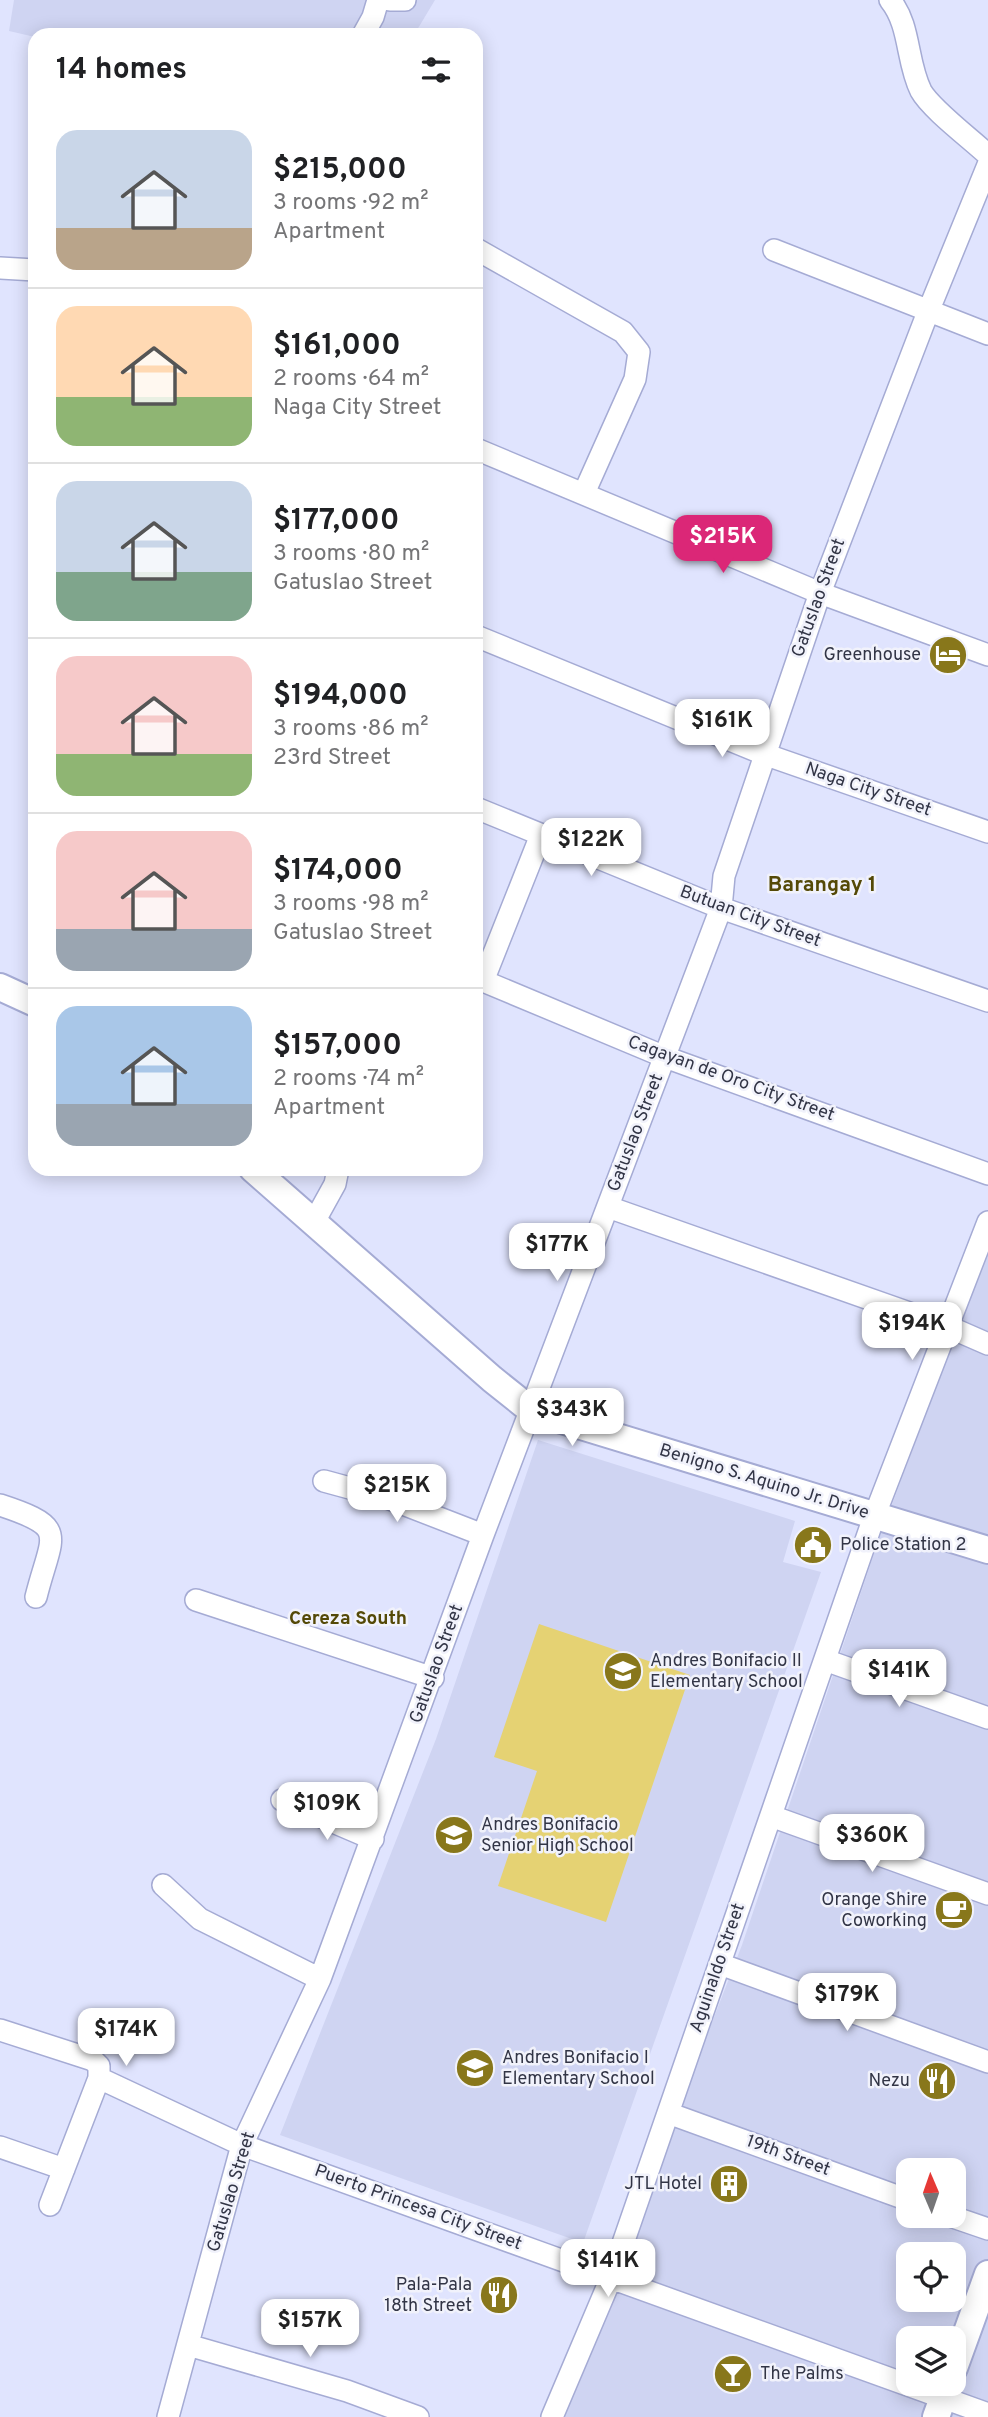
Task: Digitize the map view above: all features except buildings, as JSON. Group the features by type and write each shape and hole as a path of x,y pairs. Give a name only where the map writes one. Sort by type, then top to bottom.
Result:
{"main road":[{"path":"0,987 28,1000"},
{"name":"Benigno S. Aquino Jr. Drive","path":"261,1176 532,1411 988,1550"},
{"path":"966,2335 988,2274"}],"street":[{"path":"367,28 378,0"},
{"path":"390,0 405,0"},
{"path":"890,0 905,23 907,52 922,93 988,155"},
{"name":"Gatuslao Street","path":"168,2417 242,2145 320,1979 373,1839 433,1678 482,1535 532,1411 721,908 724,876 820,593 928,312 983,188 988,165"},
{"path":"774,250 988,334"},
{"path":"483,253 623,332 639,352 635,379 584,493"},
{"path":"0,268 28,270"},
{"path":"483,452 820,593 988,655"},
{"name":"Naga City Street","path":"483,639 765,754 988,832"},
{"name":"Butuan City Street","path":"483,811 721,908 988,1001"},
{"path":"483,970 541,835"},
{"name":"Cagayan de Oro City Street","path":"483,981 664,1056 988,1174"},
{"path":"314,1222 337,1176"},
{"path":"608,1207 988,1343"},
{"name":"Aguinaldo Street","path":"552,2417 611,2278 874,1517 988,1222"},
{"path":"324,1481 390,1499 482,1535"},
{"path":"0,1505 38,1518 48,1525 52,1536 36,1597"},
{"path":"195,1600 433,1678"},
{"path":"825,1660 988,1718"},
{"path":"282,1800 373,1839"},
{"path":"771,1816 988,1894"},
{"path":"163,1885 200,1920 320,1979"},
{"path":"720,1964 988,2062"},
{"path":"0,2030 93,2060 99,2066 99,2078 50,2205"},
{"name":"Puerto Princesa City Street","path":"99,2078 242,2145 988,2414"},
{"name":"19th Street","path":"668,2113 896,2196"},
{"path":"0,2147 64,2169"},
{"path":"966,2221 988,2229"},
{"path":"188,2345 347,2391 418,2417"}],"shaded area":[{"path":"14,0 435,0 418,28 28,28 28,35 9,31"},
{"path":"988,1249 988,2417 559,2417 742,1945 879,1539"},
{"path":"538,1440 795,1521 783,1562 821,1572 583,2243 280,2135 436,1739"},
{"path":"539,1624 690,1675 606,1922 498,1886 537,1771 494,1757"}],"place":[{"name":"Greenhouse","path":"948,655"},
{"name":"Police Station 2","path":"813,1545"},
{"name":"Andres Bonifacio II Elementary School","path":"623,1671"},
{"name":"Andres Bonifacio Senior High School","path":"454,1835"},
{"name":"Orange Shire Coworking","path":"954,1910"},
{"name":"Andres Bonifacio I Elementary School","path":"475,2068"},
{"name":"Nezu","path":"937,2081"},
{"name":"JTL Hotel","path":"729,2184"},
{"name":"Pala-Pala 18th Street","path":"499,2295"},
{"name":"The Palms","path":"733,2374"}],"district":[{"name":"Barangay 1","path":"822,885"},
{"name":"Cereza South","path":"348,1619"}]}
